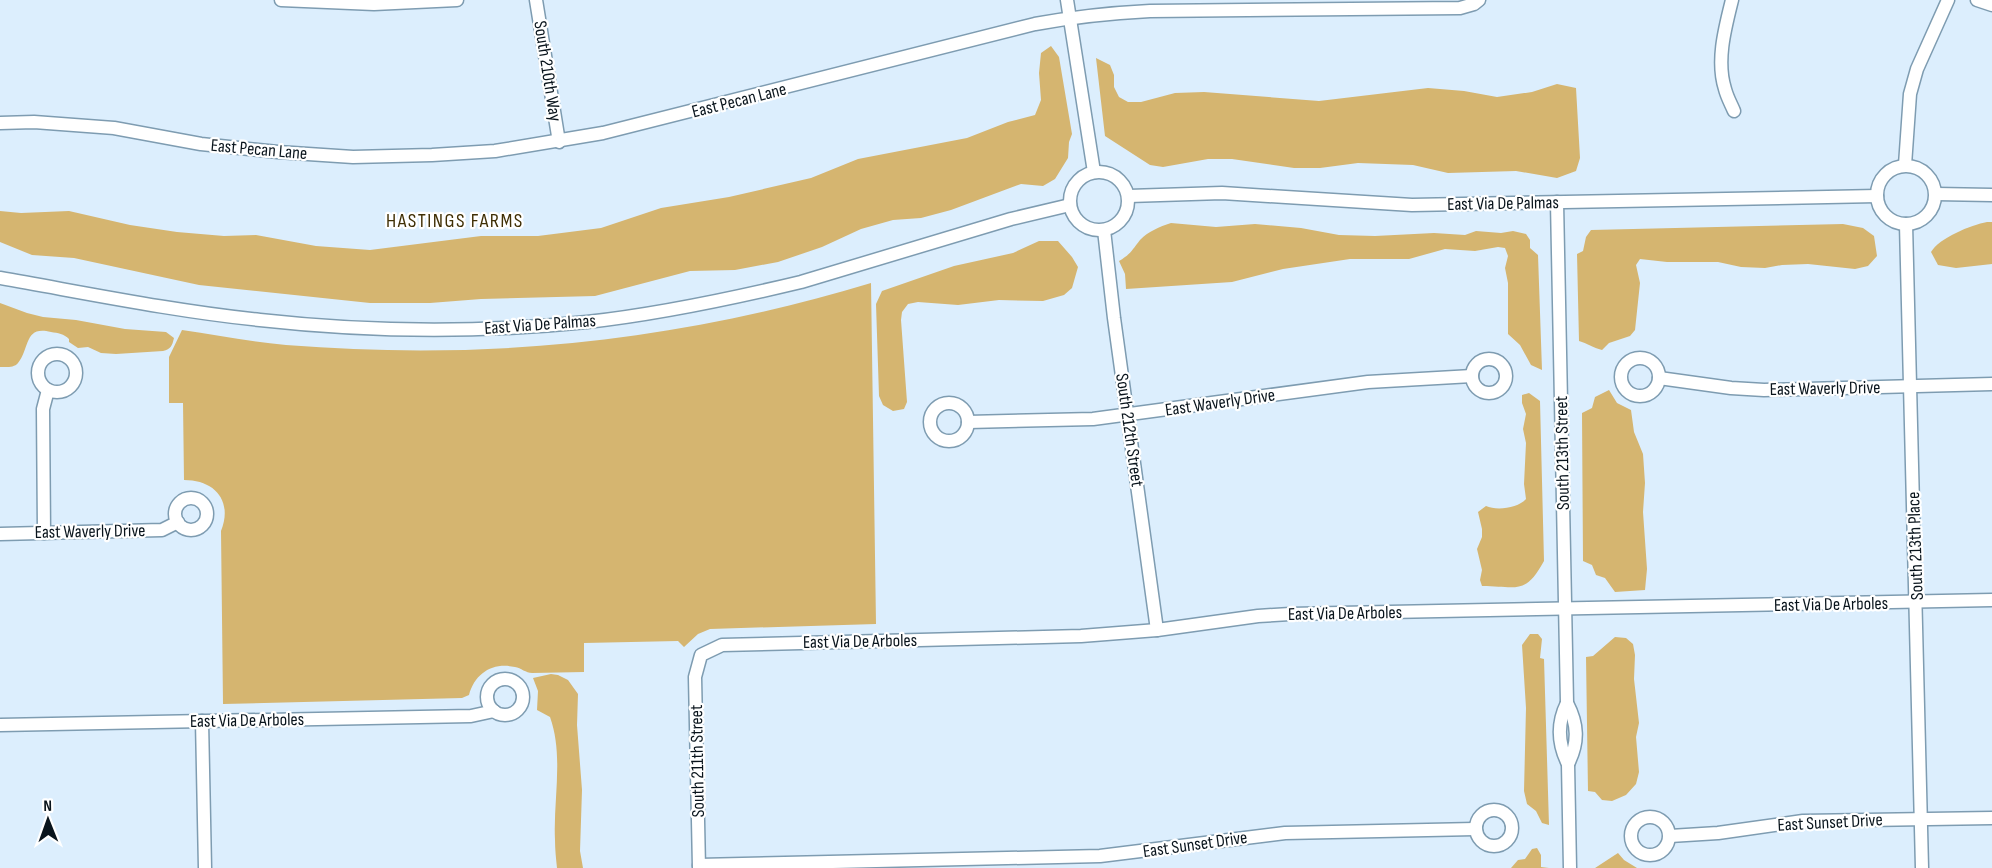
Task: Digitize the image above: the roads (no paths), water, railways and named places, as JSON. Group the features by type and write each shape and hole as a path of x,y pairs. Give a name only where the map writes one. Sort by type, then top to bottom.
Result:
{"street":[{"path":"281,0 374,4 457,0"},
{"name":"South 210th Way","path":"536,0 559,142"},
{"path":"1067,0 1094,172"},
{"path":"1732,0 1723,42 1721,71 1725,90 1734,111"},
{"path":"1905,165 1910,94 1917,69 1948,0"},
{"path":"1977,0 1992,5"},
{"name":"East Pecan Lane","path":"0,123 34,122 114,128 201,144 353,157 495,151 559,142 613,131 1035,24 1070,18 1105,13 1150,11 1460,8 1477,2"},
{"path":"1905,165 1923,171 1934,185 1936,194 1935,204 1924,219 1906,224 1886,216 1881,210 1877,196 1882,178 1888,172 1905,165"},
{"path":"1094,172 1113,174 1126,188 1128,196 1129,205 1126,214 1120,222 1104,230 1082,225 1072,213 1070,205 1073,187 1078,180 1094,172"},
{"name":"East Via De Palmas","path":"1128,196 1222,193 1412,205 1877,196"},
{"path":"1936,194 1992,195"},
{"name":"South 213th Street","path":"1557,202 1567,703 1575,717 1576,748 1568,764 1570,868"},
{"name":"East Via De Palmas","path":"0,278 187,310 271,321 345,327 446,329 555,325 626,317 699,305 768,290 1011,219 1070,205"},
{"name":"South 213th Place","path":"1906,224 1922,868"},
{"name":"South 212th Street","path":"1104,230 1157,630"},
{"name":"East Waverly Drive","path":"968,422 1093,419 1368,382 1472,376"},
{"name":"East Waverly Drive","path":"1659,378 1764,390 1992,384"},
{"path":"44,533 43,410 48,390"},
{"name":"East Waverly Drive","path":"0,534 162,530 178,522"},
{"name":"East Via De Arboles","path":"701,655 722,645 1081,636 1157,630 1258,616 1290,614 1992,600"},
{"name":"South 211th Street","path":"699,866 695,677 701,655"},
{"name":"East Via De Arboles","path":"0,725 471,716 494,711"},
{"path":"202,721 205,868"},
{"name":"East Sunset Drive","path":"1670,836 1718,833 1803,821 1992,818"},
{"name":"East Sunset Drive","path":"699,866 1100,862 1285,833 1475,829"}],"district":[{"name":"HASTINGS FARMS","path":"455,220"}]}
